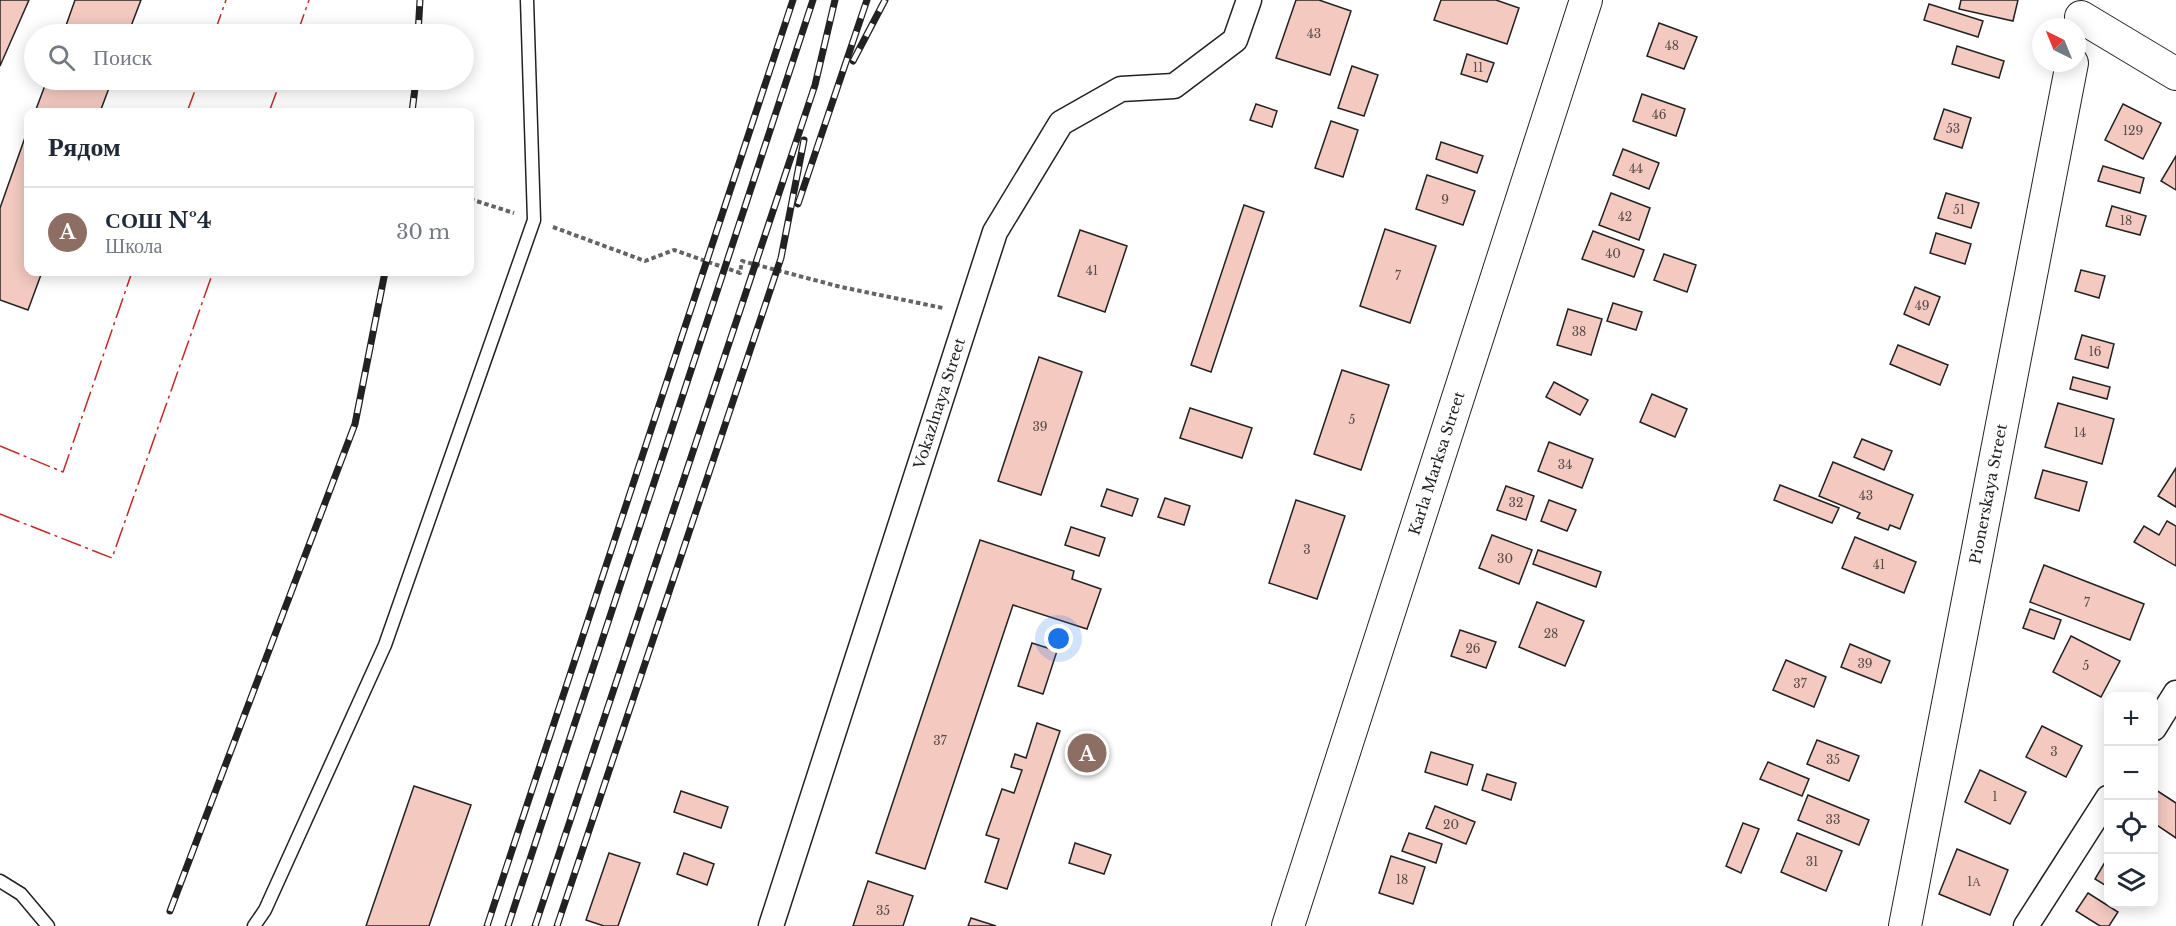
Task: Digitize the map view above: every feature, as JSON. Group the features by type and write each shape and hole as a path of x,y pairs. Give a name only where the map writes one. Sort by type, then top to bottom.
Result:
{"street":[{"name":"Vokazlnaya Street","path":"771,926 995,232 1061,123 1121,89 1174,86 1235,39 1249,0"},
{"name":"Karla Marksa Street","path":"1288,926 1586,0"},
{"path":"2086,21 2176,74"},
{"name":"Pionerskaya Street","path":"1905,926 2070,72"},
{"path":"2158,722 2176,693"},
{"path":"2026,926 2108,800"}],"lane":[{"path":"254,926 265,910 385,645 534,220 527,0"},
{"path":"0,881 21,894 48,926"}],"path":[{"path":"474,200 645,261 674,250 740,273 742,261 841,287 969,313"}],"building":[{"path":"0,0 29,0 0,66"},
{"path":"75,0 141,0 132,24 67,24"},
{"path":"1296,0 1319,0 1351,11 1330,75 1276,58"},
{"path":"1441,0 1496,0 1519,8 1507,44 1434,20"},
{"path":"1961,0 2018,0 2013,21 1959,9"},
{"path":"1929,4 1983,21 1978,37 1924,20"},
{"path":"1659,23 1697,37 1684,69 1647,56"},
{"path":"1957,46 2004,61 1999,78 1952,64"},
{"path":"1467,54 1494,63 1487,82 1461,74"},
{"path":"1352,66 1378,75 1364,116 1338,108"},
{"path":"43,90 108,90 102,108 36,108"},
{"path":"1642,94 1685,109 1676,136 1633,121"},
{"path":"1256,104 1277,111 1272,127 1250,120"},
{"path":"2123,104 2161,123 2143,159 2105,140"},
{"path":"1944,109 1971,118 1962,148 1934,139"},
{"path":"1331,121 1358,130 1343,177 1315,168"},
{"path":"24,140 24,276 41,276 28,310 0,300 0,208"},
{"path":"1441,142 1483,156 1477,173 1436,159"},
{"path":"1623,149 1659,163 1649,189 1613,175"},
{"path":"2176,156 2176,190 2161,181"},
{"path":"2103,166 2144,178 2140,193 2098,181"},
{"path":"1427,175 1475,191 1463,225 1416,209"},
{"path":"1611,193 1650,208 1639,240 1599,225"},
{"path":"1946,193 1979,203 1971,228 1938,218"},
{"path":"1244,205 1264,212 1211,372 1191,365"},
{"path":"2112,206 2146,216 2140,235 2106,226"},
{"path":"1385,229 1436,246 1410,323 1360,306"},
{"path":"1080,230 1127,246 1105,312 1058,296"},
{"path":"1593,231 1644,250 1634,277 1582,259"},
{"path":"1936,233 1971,244 1965,264 1930,253"},
{"path":"1664,254 1696,265 1687,292 1654,280"},
{"path":"2081,270 2105,276 2099,298 2075,291"},
{"path":"1915,287 1940,297 1929,325 1904,314"},
{"path":"1613,303 1642,312 1636,330 1607,321"},
{"path":"1568,309 1602,319 1591,355 1557,345"},
{"path":"2082,335 2114,344 2108,368 2075,359"},
{"path":"1898,345 1948,365 1940,385 1890,364"},
{"path":"1039,357 1082,372 1041,495 998,481"},
{"path":"1342,370 1389,385 1361,470 1314,454"},
{"path":"2073,377 2110,387 2107,399 2070,389"},
{"path":"1554,382 1588,400 1580,415 1546,397"},
{"path":"1652,394 1687,409 1675,437 1640,422"},
{"path":"2058,403 2114,419 2102,464 2045,447"},
{"path":"1190,408 1252,428 1242,458 1180,438"},
{"path":"1862,439 1892,451 1884,470 1854,457"},
{"path":"1549,442 1593,459 1582,488 1538,471"},
{"path":"1833,462 1913,495 1900,529 1890,525 1888,530 1857,518 1860,513 1819,496"},
{"path":"2176,468 2176,507 2158,496"},
{"path":"2043,470 2087,482 2079,511 2035,498"},
{"path":"1780,485 1839,508 1832,523 1774,500"},
{"path":"1506,486 1534,496 1526,520 1497,510"},
{"path":"1107,489 1138,499 1132,516 1101,506"},
{"path":"1165,498 1190,506 1184,525 1158,517"},
{"path":"1296,500 1345,516 1317,599 1269,583"},
{"path":"1549,500 1576,510 1567,531 1541,521"},
{"path":"2167,521 2176,526 2176,566 2134,542 2144,526 2159,535"},
{"path":"1071,527 1105,538 1099,556 1065,545"},
{"path":"1492,535 1532,550 1519,584 1479,568"},
{"path":"1855,537 1916,562 1904,593 1842,568"},
{"path":"980,540 1074,571 1072,579 1101,589 1087,629 1013,605 925,869 876,853"},
{"path":"1538,550 1601,572 1596,587 1533,564"},
{"path":"2044,565 2144,604 2130,640 2030,602"},
{"path":"1537,602 1584,621 1565,666 1519,647"},
{"path":"2030,609 2061,620 2054,639 2023,628"},
{"path":"1460,630 1496,642 1486,668 1451,656"},
{"path":"2071,636 2120,661 2101,697 2053,672"},
{"path":"1032,643 1057,651 1043,694 1018,686"},
{"path":"1850,644 1890,661 1881,683 1841,667"},
{"path":"1786,660 1826,677 1814,707 1773,690"},
{"path":"1037,723 1060,731 1007,889 985,882 999,839 986,835 1002,789 1014,793 1022,770 1011,767 1015,754 1026,758"},
{"path":"2042,726 2082,746 2066,777 2026,757"},
{"path":"1817,740 1859,756 1849,781 1807,764"},
{"path":"1431,752 1473,765 1467,785 1425,772"},
{"path":"1768,762 1809,779 1802,796 1760,779"},
{"path":"1980,770 2026,792 2010,824 1965,802"},
{"path":"1487,774 1516,783 1511,800 1482,790"},
{"path":"414,786 471,805 429,926 366,926"},
{"path":"681,791 728,807 721,828 674,812"},
{"path":"2158,791 2176,803 2176,838 2158,826"},
{"path":"1808,795 1869,820 1859,845 1798,820"},
{"path":"1435,806 1475,822 1466,844 1426,828"},
{"path":"1743,823 1759,829 1741,873 1726,866"},
{"path":"1409,833 1442,844 1436,863 1402,851"},
{"path":"1797,833 1842,851 1826,891 1781,872"},
{"path":"1075,843 1111,855 1104,874 1069,863"},
{"path":"1957,849 2008,870 1990,915 1939,894"},
{"path":"609,853 640,863 618,926 604,926 586,920"},
{"path":"684,853 714,864 707,885 677,874"},
{"path":"1391,856 1425,867 1413,904 1379,893"},
{"path":"2104,864 2104,885 2095,879"},
{"path":"868,881 913,896 903,926 853,926"},
{"path":"2088,893 2104,903 2104,908 2112,908 2118,912 2109,926 2100,926 2076,911"},
{"path":"971,918 996,926 968,926"}],"railway":[{"path":"419,24 420,0"},
{"path":"487,926 793,0"},
{"path":"508,926 813,0"},
{"path":"535,926 815,85 835,0"},
{"path":"798,204 867,0"},
{"path":"853,61 885,0"},
{"path":"412,108 415,90"},
{"path":"557,926 781,258 804,140"},
{"path":"170,911 355,424 384,276"}],"power":[{"path":"218,24 226,0"},
{"path":"301,24 309,0"},
{"path":"188,108 195,90"},
{"path":"270,108 277,90"},
{"path":"0,446 63,472 131,276"},
{"path":"0,514 112,558 212,276"}],"place":[{"name":"СОШ №4","path":"1087,753"}]}
